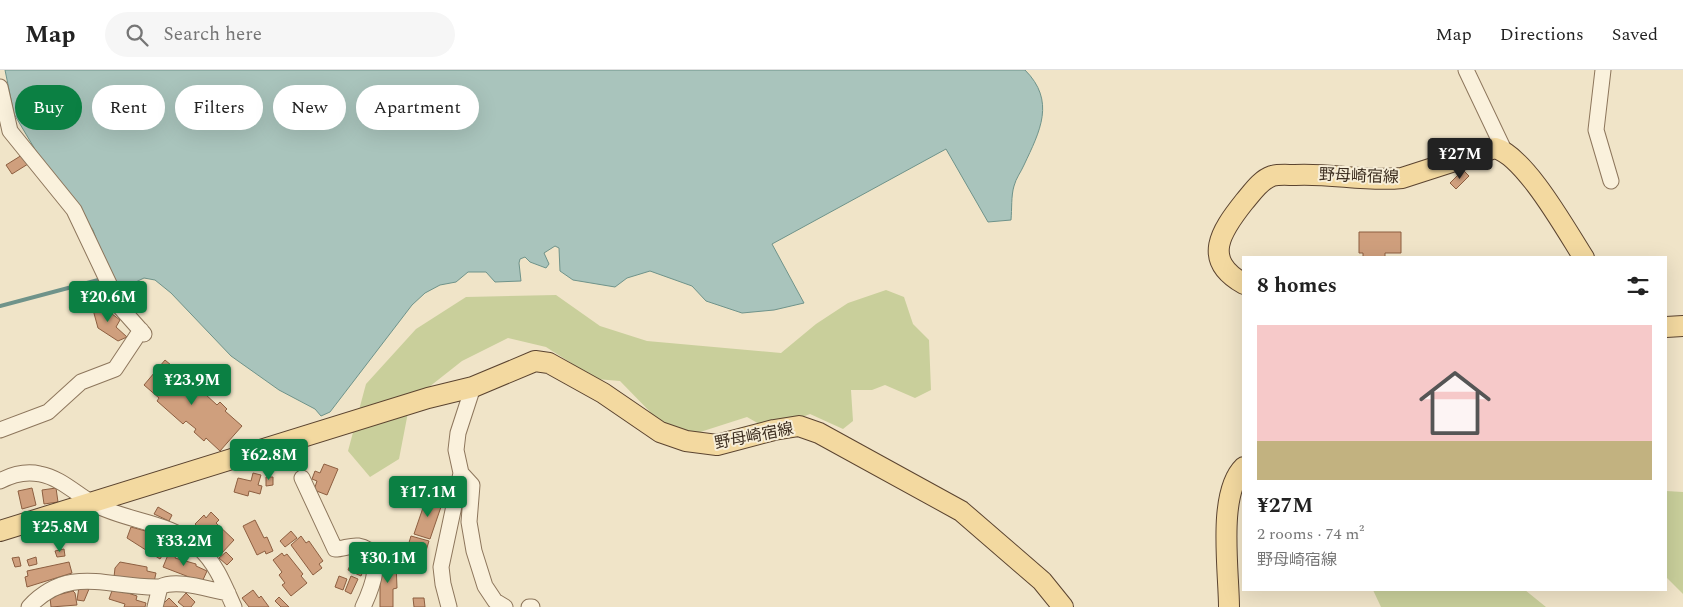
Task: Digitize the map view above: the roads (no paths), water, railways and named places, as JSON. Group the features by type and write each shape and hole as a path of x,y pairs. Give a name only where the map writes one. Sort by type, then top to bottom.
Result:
{"main road":[{"name":"野母崎宿線","path":"1242,282 1230,273 1220,259 1219,238 1256,188 1273,176 1318,174 1387,180 1402,178 1481,151 1495,148 1504,150"},
{"path":"1504,150 1520,165 1544,196 1583,256"},
{"path":"1667,327 1683,326"},
{"name":"野母崎宿線","path":"0,531 428,398 473,386 529,363 549,362 587,383 660,432 686,442 717,445 774,430 799,426 819,433 961,512 1042,581 1063,607"},
{"path":"1229,607 1229,506 1233,482 1242,470"}],"street":[{"path":"1466,70 1504,150"},
{"path":"1603,70 1596,130 1611,181"},
{"path":"0,87 5,133 74,210 120,308 142,332 115,369 81,382 48,412 0,430"},
{"path":"449,607 441,567 461,474 456,450 458,433 473,386"},
{"path":"0,481 21,473 42,474 63,483 104,510 155,524 190,541 209,559 234,607"},
{"path":"461,474 472,485 469,522 474,551 485,586 494,601 505,607"},
{"path":"302,478 335,549 356,545 366,548 374,558 373,585 364,607"},
{"path":"29,607 42,593 77,582 104,580 131,586 160,587 176,582 228,593"},
{"path":"155,607 160,587"}],"water":[{"path":"5,70 1025,70 1035,82 1043,105 1040,128 1014,186 1011,220 988,222 946,149 772,244 804,303 774,310 742,313 706,301 692,286 650,271 627,278 615,287 573,280 560,271 559,248 555,246 544,253 549,264 546,268 530,262 525,257 520,259 521,281 495,282 486,272 468,272 456,282 440,285 425,293 412,305 330,412 321,416 315,409 279,390 231,356 171,293 155,280 144,278 115,292 93,230 39,156 24,130 82,130 82,85 15,85 15,116"}],"waterway":[{"path":"0,306 102,279"}]}
